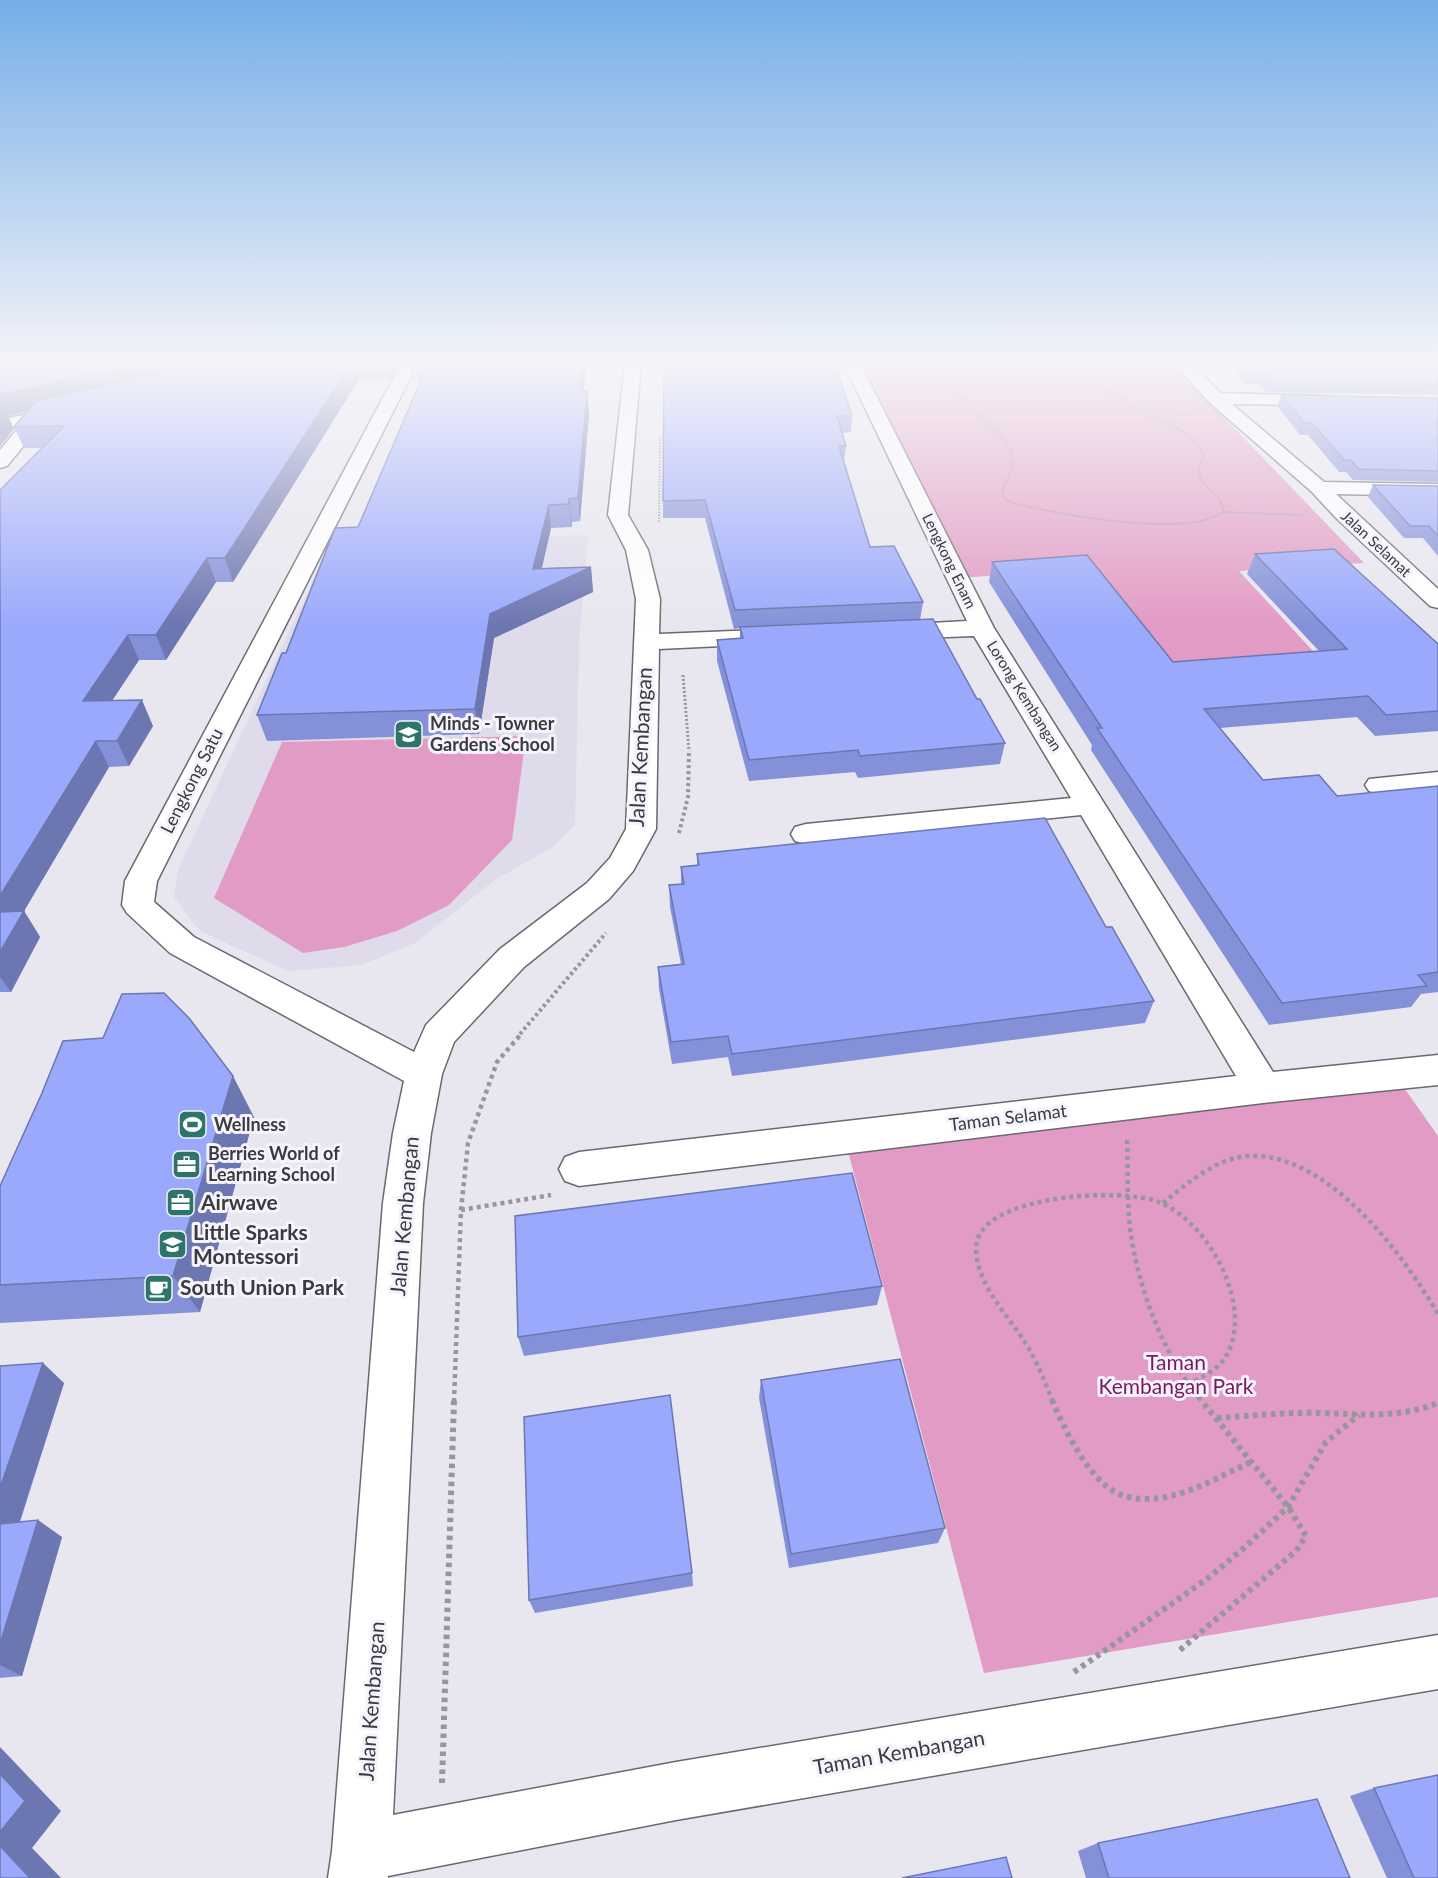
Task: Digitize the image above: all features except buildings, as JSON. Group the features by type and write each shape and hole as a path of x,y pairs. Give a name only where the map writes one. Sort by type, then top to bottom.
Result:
{"street":[{"name":"Lengkong Satu","path":"364,452 141,881 138,905 182,945 424,1074"},
{"name":"Jalan Kembangan","path":"360,1864 403,1203 412,1133 424,1074 440,1035 512,958 598,891 622,864 641,829 648,599 637,550 618,515 624,452"},
{"name":"Lengkong Enam","path":"895,452 982,628"},
{"name":"Jalan Selamat","path":"1277,452 1319,488 1343,514 1438,601"},
{"path":"1319,488 1438,490"},
{"name":"Lorong Kembangan","path":"876,632 982,628 1263,1088"},
{"path":"646,642 807,635"},
{"path":"1379,785 1438,781"},
{"path":"806,834 1092,806"},
{"name":"Taman Selamat","path":"566,1182 1127,1103 1438,1070"},
{"name":"Taman Kembangan","path":"360,1864 442,1836 676,1791 1438,1662"}],"path":[{"path":"659,452 657,502 660,533"},
{"path":"1010,452 1012,468 1002,489 1002,495 1007,501 1023,507 1061,514 1160,524 1204,521 1223,513 1304,515"},
{"path":"1202,452 1204,457 1199,467 1200,475 1222,501 1223,513"},
{"path":"676,842 687,813 690,724 679,640"},
{"path":"442,1836 444,1717 462,1210 468,1143 497,1062 611,928"},
{"path":"1127,1103 1130,1226 1136,1262 1149,1304 1188,1384 1288,1507 1306,1536 1296,1551 1180,1650"},
{"path":"1163,1203 1201,1173 1222,1162 1252,1156 1287,1162 1326,1184 1371,1223 1415,1276 1438,1314"},
{"path":"462,1210 566,1182"},
{"path":"1188,1384 1214,1369 1224,1358 1231,1345 1235,1315 1226,1277 1218,1260 1192,1226 1179,1214 1163,1203 1128,1195 1046,1202 1008,1211 998,1216 981,1232 976,1251 979,1264 996,1299 1027,1346 1071,1441 1084,1460 1110,1488 1122,1495 1137,1498 1171,1496 1251,1462"},
{"path":"1216,1418 1317,1413 1403,1414 1438,1403"},
{"path":"1074,1672 1207,1579 1288,1507 1326,1442 1359,1415"}],"shaded area":[{"name":"Minds - Towner Gardens School","path":"588,535 579,643 575,825 554,846 495,880 415,943 361,965 288,971 200,931 174,897 178,870 331,541"}],"green space":[{"path":"901,452 1257,452 1364,563 1239,571 1322,661 1169,671 1089,568 960,578"},
{"path":"526,736 512,840 449,905 397,931 344,947 303,953 214,898 282,742"},
{"name":"Taman Kembangan Park","path":"1402,1085 1438,1136 1438,1597 984,1673 848,1151"}],"place":[{"name":"Minds - Towner Gardens School","path":"409,734"},
{"name":"Wellness","path":"193,1125"},
{"name":"Berries World of Learning School","path":"187,1164"},
{"name":"Airwave","path":"180,1203"},
{"name":"Little Sparks Montessori","path":"172,1245"},
{"name":"South Union Park","path":"159,1288"}]}
